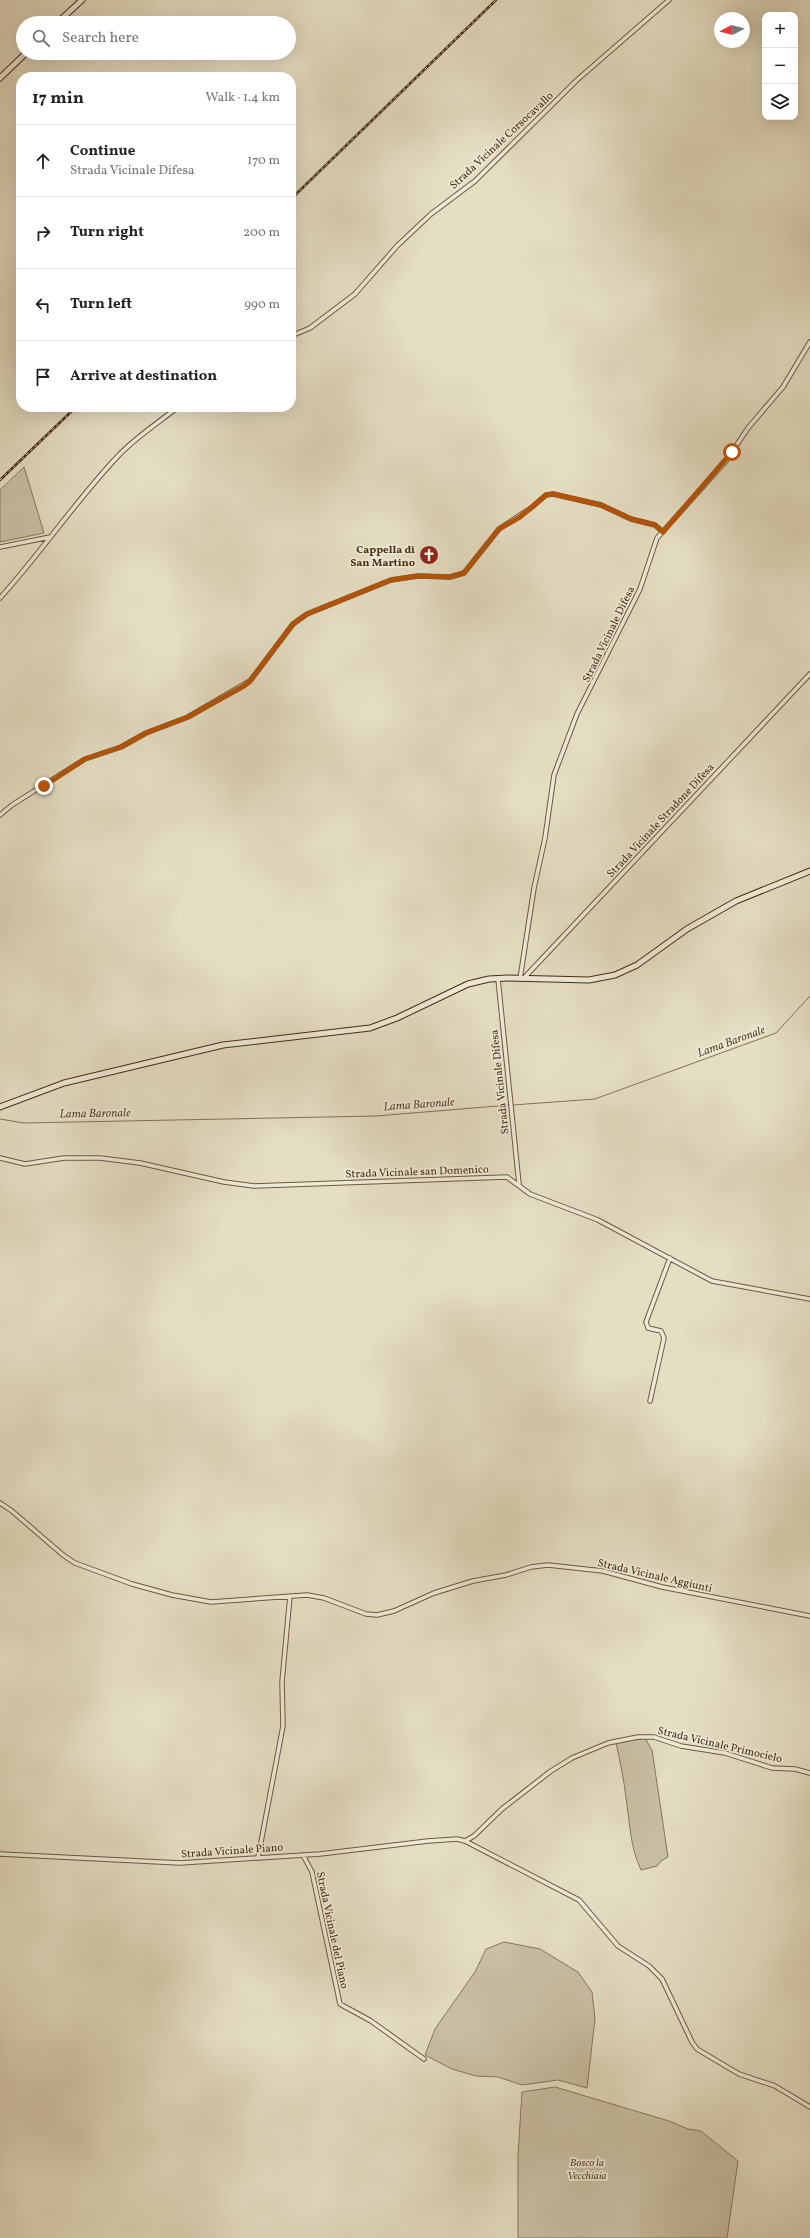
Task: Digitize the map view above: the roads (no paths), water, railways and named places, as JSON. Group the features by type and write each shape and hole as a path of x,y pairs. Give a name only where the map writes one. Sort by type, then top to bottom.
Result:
{"main road":[{"path":"65,16 82,0"},
{"path":"0,78 19,60"},
{"path":"0,1107 64,1083 223,1045 370,1028 397,1018 468,984 498,979 589,980 622,972 637,965 687,929 722,908 810,871"}],"street":[{"name":"Strada Vicinale Corsocavallo","path":"296,334 310,328 355,294 397,246 426,218 475,181 577,80 669,0"},
{"name":"Strada Vicinale Difesa","path":"522,979 534,888 545,838 554,775 577,714 640,589 655,543 726,461 748,428 782,387 810,342"},
{"path":"0,598 31,564 84,494 120,454 172,412"},
{"path":"0,815 12,805 85,759 121,747 146,733 188,717 244,686 250,681 293,624 307,614 391,580 418,576 450,577 464,573 499,529 520,517 546,495 553,494 601,505 631,519 655,525 663,532"},
{"path":"0,547 50,537"},
{"name":"Strada Vicinale Stradone Difesa","path":"522,979 810,674"},
{"name":"Strada Vicinale Difesa","path":"498,979 519,1184"},
{"name":"Strada Vicinale san Domenico","path":"0,1158 25,1164 64,1158 100,1158 140,1163 224,1182 254,1186 378,1180 437,1181 503,1176 512,1178 536,1197 593,1218 720,1284 810,1299"},
{"path":"650,1401 664,1338 661,1331 648,1328 646,1322 670,1258"},
{"name":"Strada Vicinale Aggiunti","path":"0,1503 24,1521 71,1561 132,1584 172,1595 211,1602 290,1596 316,1596 366,1614 377,1615 394,1611 434,1593 473,1581 548,1565 603,1571 662,1587 810,1616"},
{"path":"258,1858 284,1720 282,1682 290,1596"},
{"name":"Strada Vicinale Primocielo","path":"465,1841 474,1836 502,1809 551,1771 572,1758 608,1743 654,1737 681,1746 725,1753 772,1768 796,1769 810,1773"},
{"name":"Strada Vicinale Piano","path":"0,1854 161,1863 302,1855 456,1839 465,1841"},
{"path":"465,1841 577,1897 618,1946 649,1966 662,1979 689,2036 697,2049 739,2074 783,2089 810,2107"},
{"name":"Strada Vicinale del Piano","path":"302,1855 312,1872 340,2004 371,2021 424,2059"}],"waterway":[{"name":"Lama Baronale","path":"513,1105 595,1099 776,1033 810,996"},
{"name":"Lama Baronale","path":"0,1119 24,1123 376,1116 510,1105"}],"railway":[{"path":"296,194 496,0"},
{"path":"0,480 71,412"}],"place":[{"name":"Cappella di San Martino","path":"429,555"}],"park label":[{"name":"Bosco la Vecchiaia","path":"587,2168"}]}
